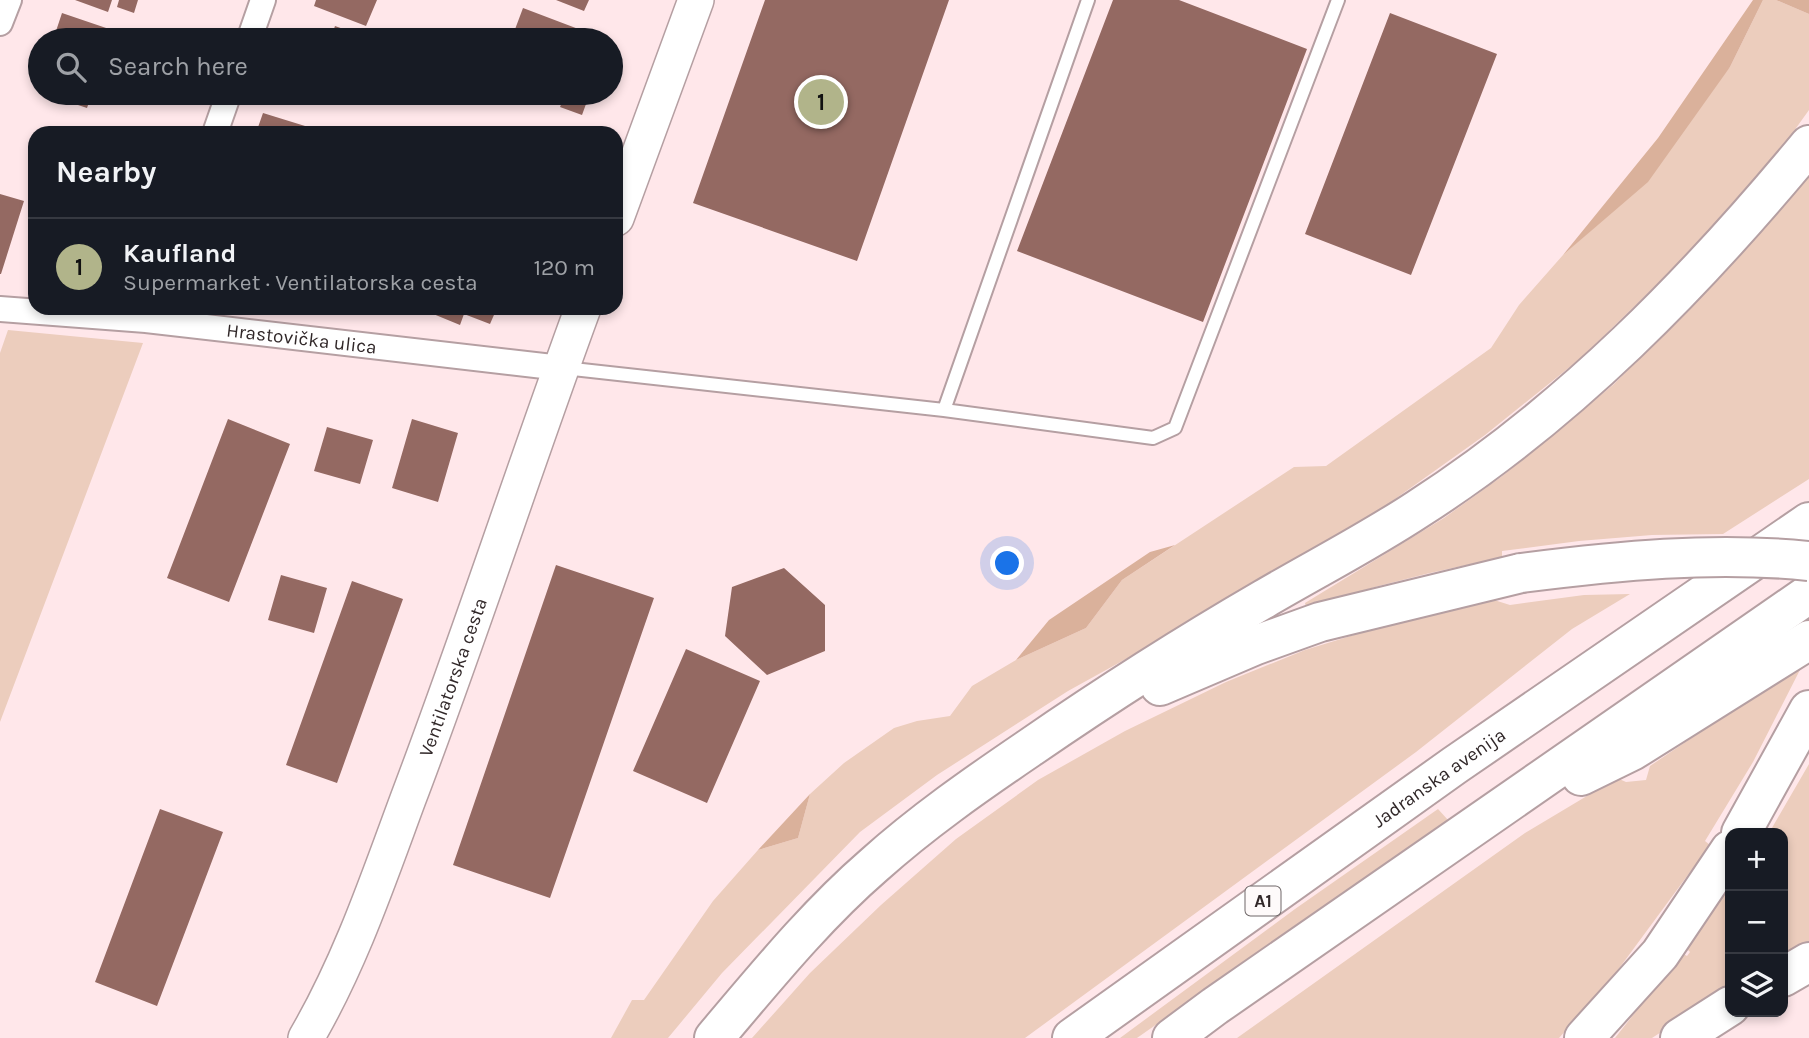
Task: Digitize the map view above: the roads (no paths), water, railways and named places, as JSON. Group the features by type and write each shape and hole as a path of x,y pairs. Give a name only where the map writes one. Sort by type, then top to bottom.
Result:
{"highway":[{"path":"714,1038 786,953 873,866 962,794 1108,694 1419,509 1498,453 1576,391 1650,323 1753,213 1809,145"},
{"path":"1455,765 1534,681 1809,494"},
{"name":"Jadranska avenija","path":"1072,1038 1455,765 1809,522"},
{"path":"962,794 1099,716 1182,676 1320,622 1521,573 1708,556 1809,561"},
{"path":"1172,1038 1214,1006 1809,594"},
{"path":"1505,806 1566,783 1632,751 1809,640"},
{"path":"1744,828 1809,710"},
{"path":"1584,1038 1660,954 1725,857"},
{"path":"1788,974 1809,962"},
{"path":"1680,1038 1725,1009"}],"main road":[{"path":"623,199 696,0"},
{"name":"Ventilatorska cesta","path":"306,1038 327,1003 375,887 450,689 580,315"}],"street":[{"path":"0,23 9,0"},
{"path":"254,28 264,0"},
{"path":"217,126 225,105"},
{"name":"Hrastovička ulica","path":"0,309 28,310"},
{"name":"Hrastovička ulica","path":"156,315 561,368"}],"lane":[{"path":"944,410 1088,0"},
{"path":"561,368 944,410 1153,438 1175,428 1338,0"}],"place":[{"name":"Kaufland","path":"821,102"}]}
